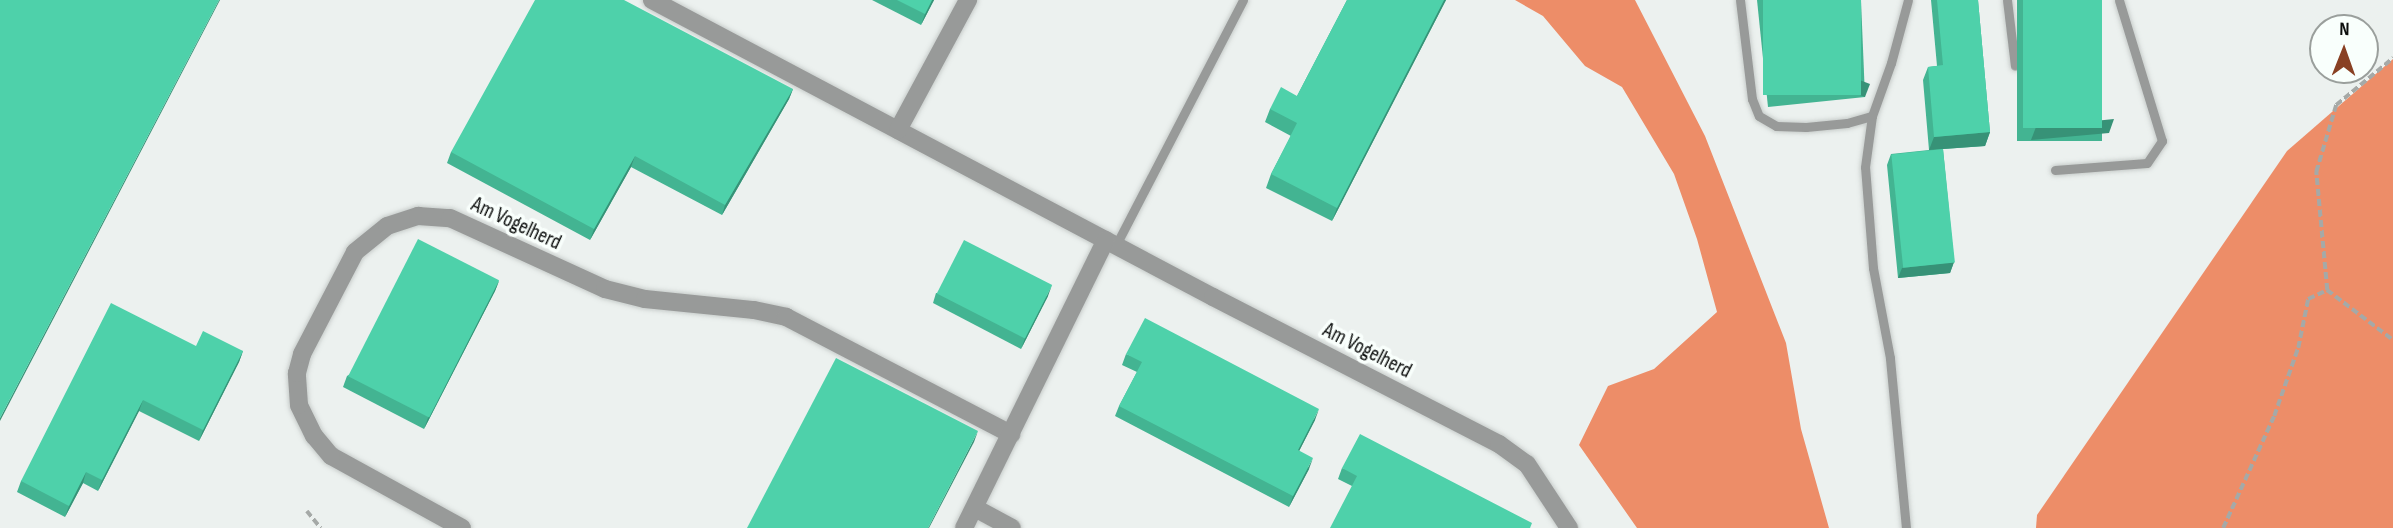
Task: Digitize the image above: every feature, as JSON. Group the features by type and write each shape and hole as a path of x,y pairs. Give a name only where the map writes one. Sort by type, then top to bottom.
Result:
{"street":[{"name":"Am Vogelherd","path":"652,0 1519,456 1536,476 1569,528"},
{"path":"898,130 968,0"},
{"name":"Am Vogelherd","path":"462,528 331,456 314,436 299,405 298,373 302,354 355,252 387,226 418,216 450,218 605,289 645,299 754,310 786,317 1011,434"},
{"path":"964,528 1111,242"},
{"path":"975,508 1012,528"}],"lane":[{"path":"1111,242 1243,0"},
{"path":"1740,0 1752,99 1759,116 1776,126 1806,127 1872,116"},
{"path":"1906,528 1890,358 1872,268 1865,167 1872,116 1891,63 1908,0"},
{"path":"2007,0 2015,66"},
{"path":"2054,170 2147,163 2162,141 2119,0"}],"path":[{"path":"2393,58 2336,105 2316,172 2327,290 2393,341"},
{"path":"2223,528 2274,416 2298,348 2308,299 2327,290"},
{"path":"307,511 321,528"}],"shaded area":[{"path":"1515,0 1635,0 1705,136 1786,343 1801,429 1829,528 1637,528 1579,445 1608,386 1654,369 1717,312 1697,239 1674,174 1622,87 1585,66 1543,16"},
{"path":"2393,59 2393,528 2036,528 2037,515 2287,151 2364,84 2379,84 2379,71"}],"building":[{"path":"0,0 219,0 0,418"},
{"path":"535,0 624,0 793,89 725,205 635,156 594,229 451,152"},
{"path":"897,0 932,0 925,14"},
{"path":"1347,0 1444,0 1337,208 1271,174 1297,123 1270,109 1281,87 1297,96"},
{"path":"1763,0 1861,0 1861,95 1763,95"},
{"path":"1937,0 1978,0 1990,132 1934,137 1928,67 1943,65"},
{"path":"2023,0 2102,0 2102,128 2023,128"},
{"path":"1943,149 1955,262 1903,268 1891,154"},
{"path":"418,239 499,280 429,418 348,376"},
{"path":"964,240 1052,285 1025,338 937,293"},
{"path":"111,303 196,346 203,331 243,351 203,430 143,400 102,480 86,472 69,506 21,481"},
{"path":"1145,318 1319,409 1298,450 1313,458 1293,496 1119,406 1142,362 1126,354"},
{"path":"836,358 978,431 928,528 747,528"},
{"path":"1360,434 1532,523 1530,528 1330,528 1357,476 1342,468"}]}
